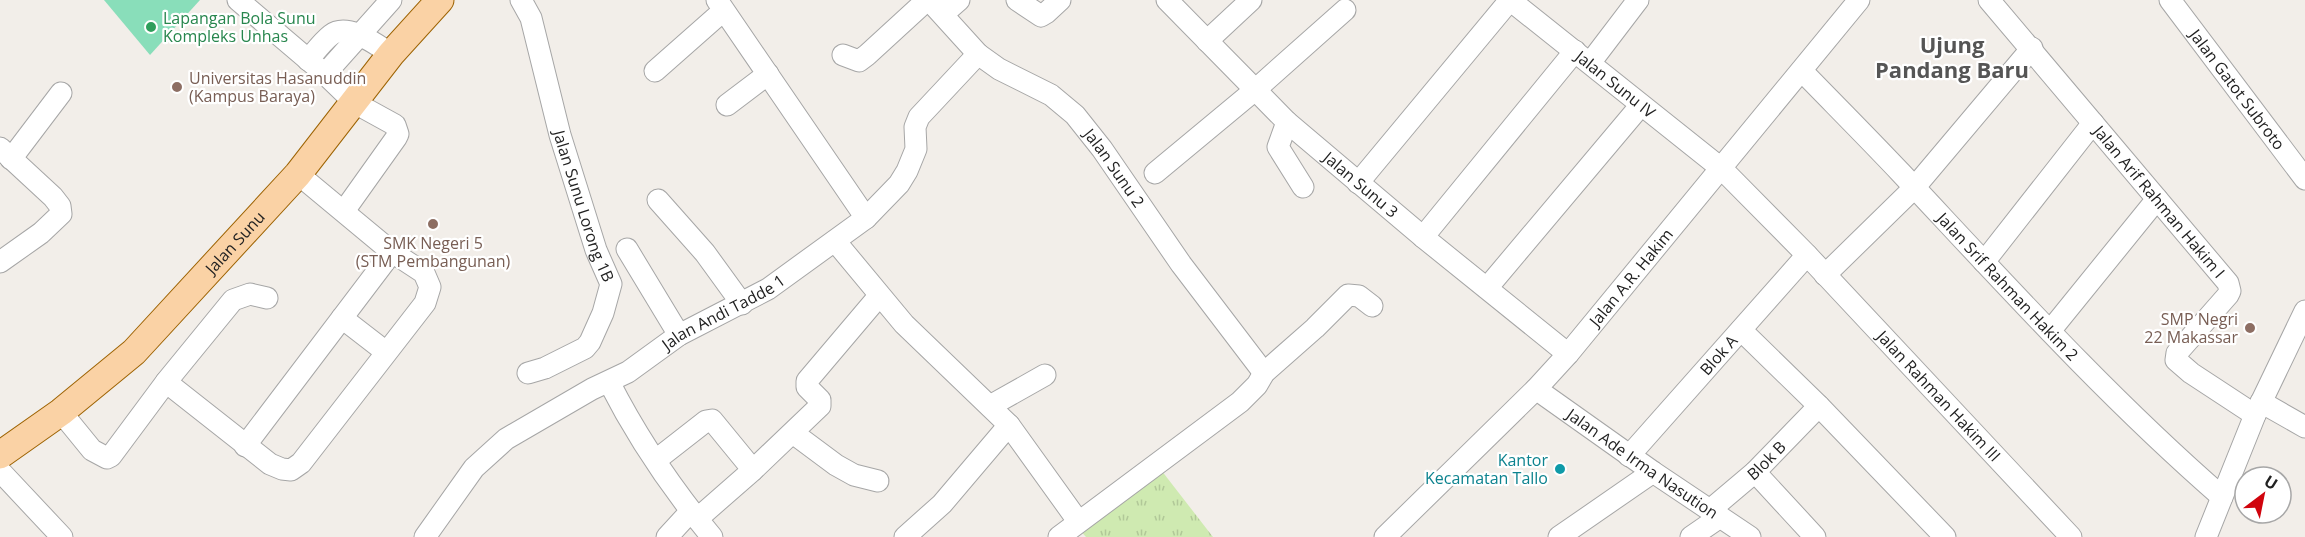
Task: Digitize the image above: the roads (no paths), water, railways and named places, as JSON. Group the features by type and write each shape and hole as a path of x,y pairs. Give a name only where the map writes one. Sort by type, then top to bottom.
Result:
{"main road":[{"name":"Jalan Sunu","path":"0,455 61,412 134,352 298,174 391,54 440,0"}],"street":[{"path":"238,0 325,74 355,103 395,125 398,134 344,210"},
{"path":"325,74 391,0"},
{"name":"Jalan Sunu Lorong 1B","path":"520,0 535,28 560,135 596,249 611,284 603,314 585,348 545,368 528,373"},
{"path":"1017,0 1041,16 1060,0"},
{"name":"Jalan Sunu 3","path":"1167,0 1287,122 1423,237 1568,354"},
{"path":"1207,41 1251,0"},
{"path":"1358,183 1510,0"},
{"name":"Jalan Sunu IV","path":"1510,0 1722,169 1807,255"},
{"path":"1423,237 1583,57 1638,0"},
{"name":"Jalan A.R. Hakim","path":"1392,535 1568,354 1859,0"},
{"name":"Jalan Arif Rahman Hakim I","path":"1989,0 2032,48 2226,280 2230,287 2228,295 2177,353 2177,362 2258,409"},
{"name":"Jalan Gatot Subroto","path":"2170,0 2305,179"},
{"path":"843,55 859,61 940,4"},
{"name":"Jalan Sunu 2","path":"940,4 947,22 978,54 999,69 1051,95 1075,115 1102,149 1181,264 1264,373"},
{"path":"655,71 720,5 866,218"},
{"path":"1155,173 1255,90 1345,10"},
{"path":"308,60 332,34 361,34 391,54"},
{"path":"1825,275 1914,188 2032,48"},
{"name":"Jalan Andi Tadde 1","path":"425,537 443,515 469,475 497,446 542,417 628,372 679,335 768,289 866,218 899,184 907,171 916,149 915,127 919,117 978,54"},
{"name":"Jalan Srif Rahman Hakim 2","path":"1802,71 2135,419 2222,496"},
{"path":"727,105 768,74"},
{"path":"0,262 41,233 62,214 60,206 53,197 6,153 61,93"},
{"path":"1487,288 1641,105"},
{"path":"1287,122 1278,147 1303,187"},
{"path":"1984,262 2093,123"},
{"path":"166,382 270,464 291,470 301,463 425,303 430,287 424,273 392,252 298,174"},
{"path":"2050,331 2157,199"},
{"path":"658,200 705,253 742,304"},
{"path":"835,242 904,324 1010,425 1072,530 1240,402 1264,373 1348,295 1359,296 1371,306"},
{"path":"627,249 679,335"},
{"path":"245,446 392,252"},
{"name":"Jalan Rahman Hakim III","path":"1807,255 2062,534"},
{"name":"Blok A","path":"1629,456 1807,255"},
{"path":"61,412 92,450 107,458 111,456 166,382 233,300 250,294 267,298"},
{"path":"667,537 753,470 822,403 807,387 807,381 879,296"},
{"path":"2206,537 2258,409 2305,311"},
{"path":"342,318 386,352"},
{"path":"1741,330 1819,406 1945,537"},
{"path":"990,406 1045,375"},
{"path":"609,382 656,460 712,537"},
{"name":"Jalan Ade Irma Nasution","path":"1536,389 1629,456 1750,537"},
{"name":"Blok B","path":"1691,537 1819,406"},
{"path":"2258,409 2305,428"},
{"path":"656,460 706,421 712,420 753,470"},
{"path":"905,537 942,504 1010,425"},
{"path":"793,433 836,465 854,475 879,481"},
{"path":"0,471 63,537"},
{"path":"1559,537 1653,472"},
{"path":"1755,472 1815,537"}],"place":[{"name":"Lapangan Bola Sunu Kompleks Unhas","path":"151,27"},
{"name":"Universitas Hasanuddin (Kampus Baraya)","path":"177,87"},
{"name":"SMK Negeri 5 (STM Pembangunan)","path":"433,224"},
{"name":"SMP Negri 22 Makassar","path":"2250,328"},
{"name":"Kantor Kecamatan Tallo","path":"1560,469"}],"district":[{"name":"Ujung Pandang Baru","path":"1952,58"}]}
